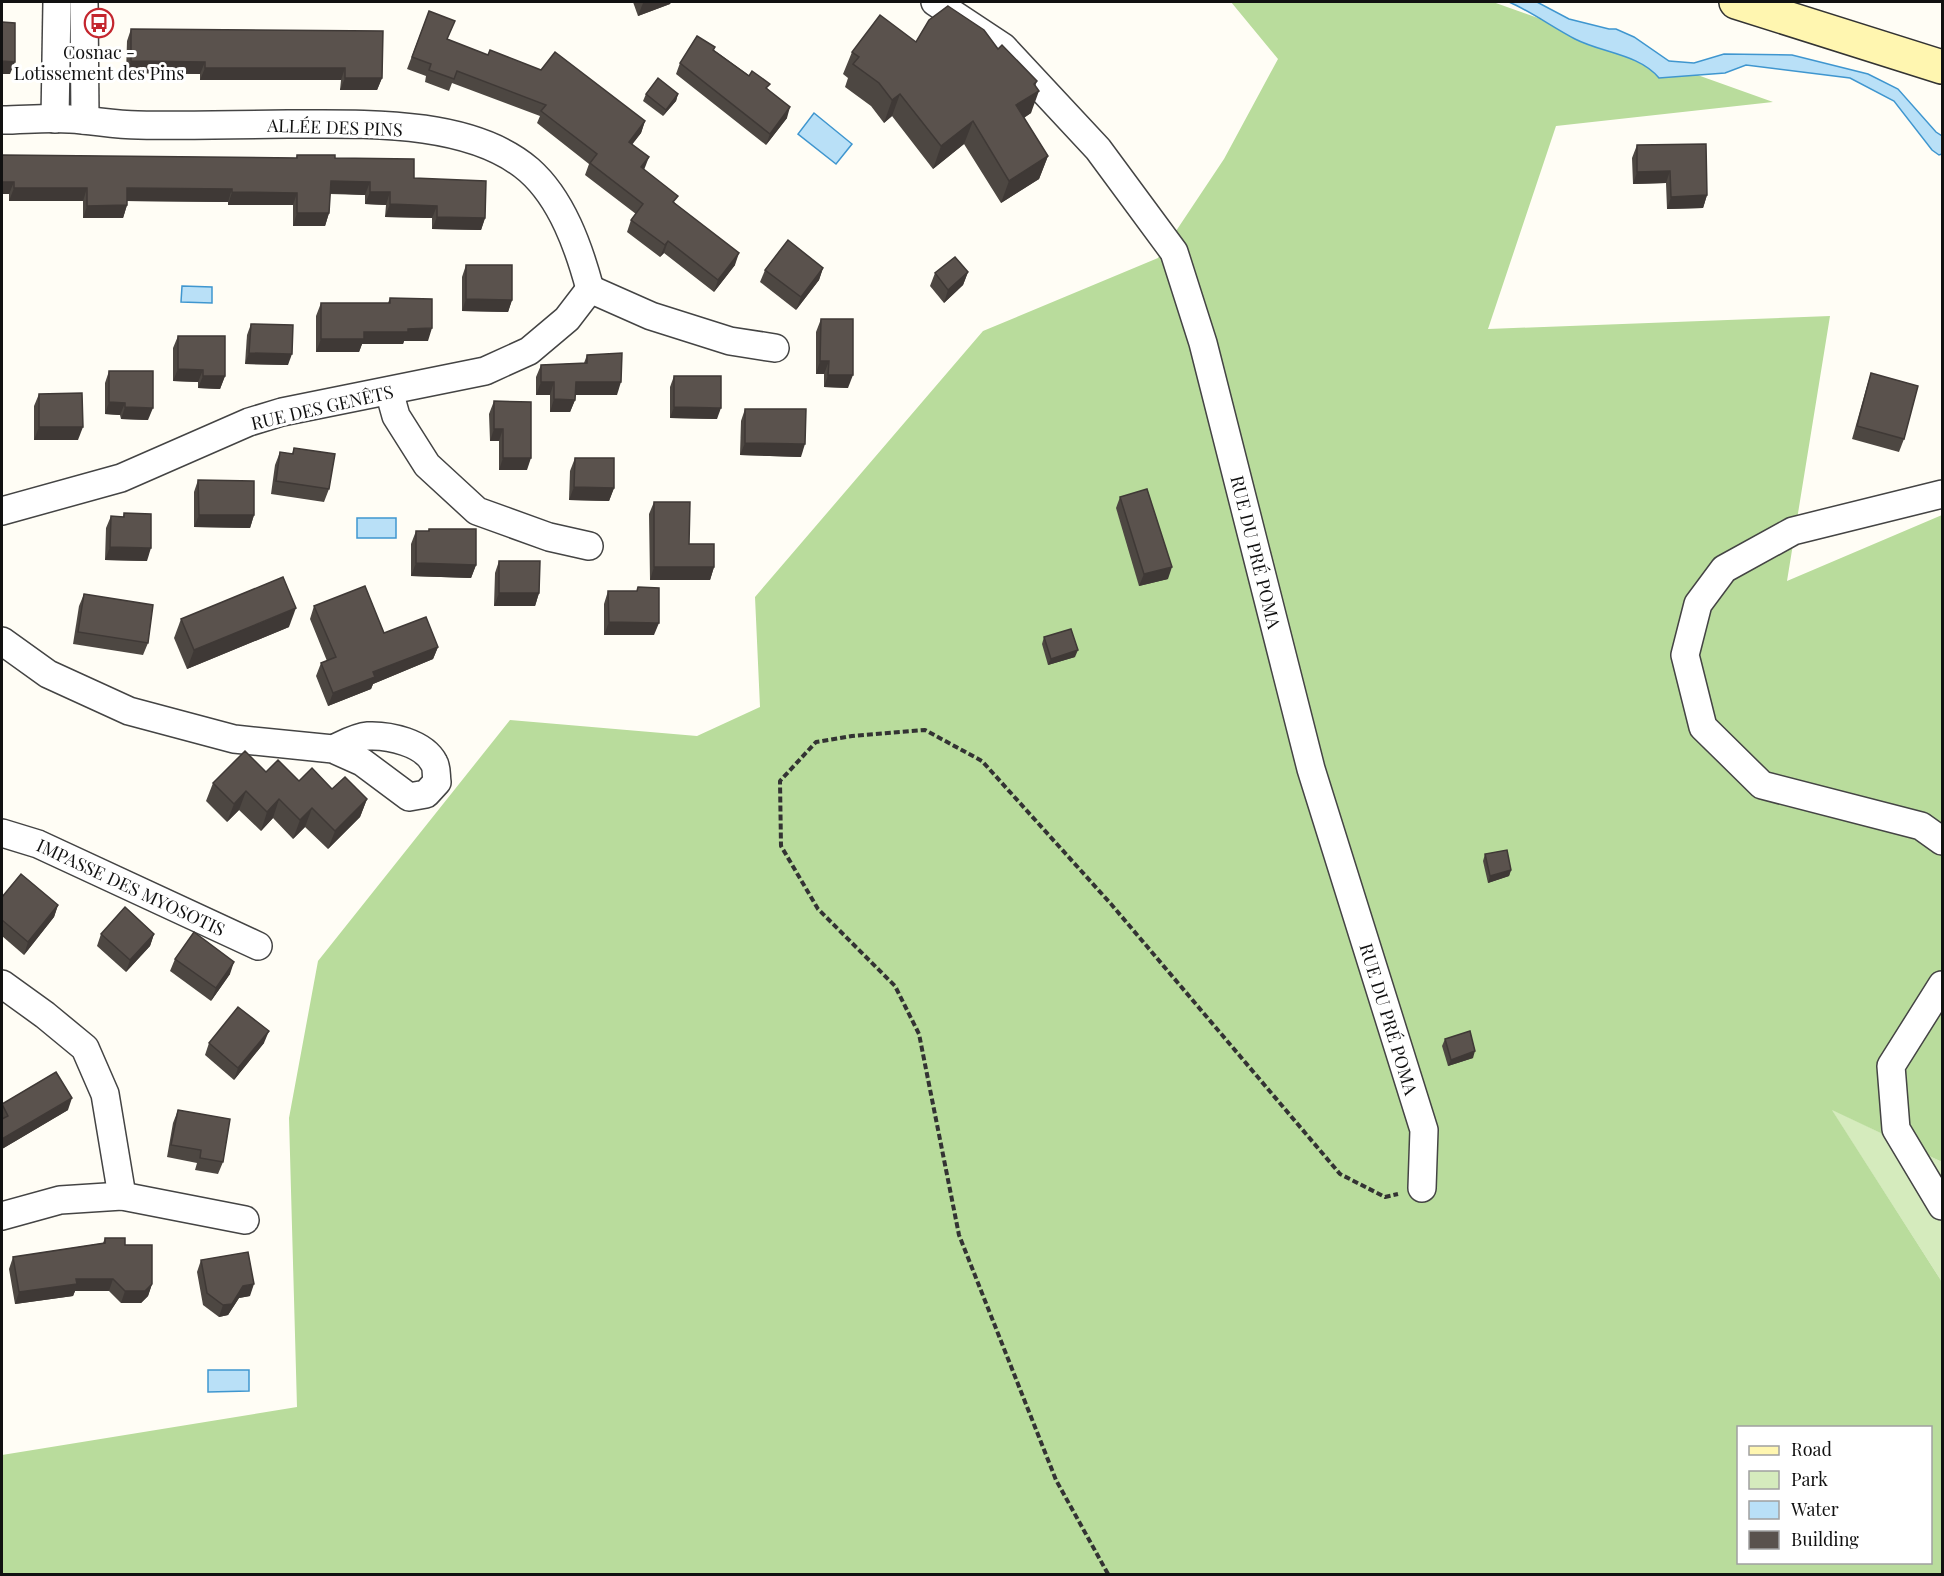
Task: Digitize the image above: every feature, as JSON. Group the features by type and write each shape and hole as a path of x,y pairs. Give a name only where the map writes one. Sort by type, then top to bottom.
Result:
{"street":[{"path":"57,2 69,119"},
{"path":"69,119 84,2"},
{"name":"RUE DU PRÉ POMA","path":"935,2 1003,47 1098,149 1174,252 1203,343 1311,769 1424,1130 1422,1188"},
{"path":"1736,2 1942,68"},
{"name":"ALLÉE DES PINS","path":"2,120 69,119 134,125 363,124 448,132 492,147 529,170 552,198 581,254 590,290"},
{"path":"590,290 651,316 719,337 775,348"},
{"name":"RUE DES GENÊTS","path":"2,511 121,478 249,422 282,412 485,371 529,351 567,318 590,290"},
{"path":"389,391 396,416 427,465 477,511 549,537 589,546"},
{"path":"1942,494 1793,531 1724,570 1698,604 1685,654 1703,727 1762,785 1921,826 1942,841"},
{"path":"2,641 48,674 129,711 234,739 333,749"},
{"name":"IMPASSE DES MYOSOTIS","path":"2,833 38,844 258,946"},
{"path":"2,984 85,1048 105,1094 122,1196"},
{"path":"1942,985 1891,1066 1896,1129 1942,1206"},
{"path":"2,1216 60,1200 122,1196 245,1220"}],"path":[{"path":"1108,1575 1056,1480 959,1235 919,1034 895,986 818,909 781,846 780,781 816,742 852,736 925,730 981,761 1111,904 1340,1174 1385,1197 1422,1188"}],"green space":[{"path":"1231,2 1493,2 1773,102 1556,126 1488,329 1830,316 1787,581 1942,515 1942,1162 1832,1110 1942,1282 1942,1574 2,1574 2,1455 297,1407 289,1118 318,961 510,720 697,736 760,707 755,597 983,331 1158,258 1224,159 1278,59"},
{"path":"1831,1109 1942,1162 1942,1282"}],"water":[{"path":"1509,2 1537,2 1569,19 1616,29 1634,37 1669,61 1694,63 1724,54 1792,55 1868,74 1898,89 1942,136 1942,154 1939,155 1932,150 1894,101 1850,78 1746,65 1725,73 1659,78 1641,64 1575,39"},
{"path":"814,113 852,144 836,164 798,134"},
{"path":"182,286 212,287 212,303 181,302"},
{"path":"357,518 396,518 396,538 357,538"},
{"path":"208,1370 249,1370 249,1391 208,1392"}],"building":[{"path":"948,6 984,30 998,49 1002,45 1037,81 1034,84 1039,91 1016,105 1048,156 1009,181 973,121 941,146 900,94 892,100 879,83 853,64 859,57 852,52 880,15 916,42 929,20"},
{"path":"429,11 455,21 447,39 488,55 490,50 541,70 555,52 645,121 629,142 649,157 641,167 678,196 673,202 739,253 718,280 668,241 665,245 631,220 643,204 590,163 597,154 541,111 546,105 457,71 454,79 429,70 431,64 412,57"},
{"path":"2,22 15,23 15,62 2,61"},
{"path":"131,29 383,31 382,78 345,78 345,68 205,68 205,62 131,61"},
{"path":"697,36 715,47 713,50 749,76 752,71 770,84 766,88 790,107 770,134 680,63"},
{"path":"658,78 678,94 666,110 646,94"},
{"path":"1706,144 1707,195 1671,197 1670,171 1637,172 1637,145"},
{"path":"2,155 297,158 297,155 335,155 335,158 414,159 414,178 486,181 485,218 437,217 437,206 390,204 390,192 370,192 370,182 331,181 329,213 297,213 297,193 232,192 232,189 127,188 127,205 87,206 87,188 14,188 14,182 2,182"},
{"path":"788,240 823,268 801,297 765,270"},
{"path":"955,257 968,272 948,290 935,273"},
{"path":"466,265 512,265 512,300 466,299"},
{"path":"390,298 432,299 432,328 408,329 408,332 364,332 364,339 321,339 321,303 390,303"},
{"path":"821,319 853,319 853,375 828,375 829,361 820,361"},
{"path":"251,324 293,325 292,354 249,353"},
{"path":"178,336 225,336 225,376 203,376 203,370 178,369"},
{"path":"622,353 621,382 576,382 575,400 554,399 554,382 541,382 541,365 587,363 587,355"},
{"path":"109,371 153,371 153,408 125,407 125,403 109,402"},
{"path":"1871,373 1918,386 1904,439 1857,426"},
{"path":"674,376 721,376 721,408 674,407"},
{"path":"82,393 83,427 39,427 39,394"},
{"path":"494,401 531,402 531,458 503,458 503,429 494,429"},
{"path":"745,409 806,409 805,444 745,443"},
{"path":"294,448 335,454 329,489 276,481 280,452 293,454"},
{"path":"575,458 614,458 614,488 574,487"},
{"path":"198,480 254,481 254,515 199,515"},
{"path":"1147,489 1172,567 1144,574 1120,497"},
{"path":"654,502 690,502 689,544 714,544 714,567 654,567"},
{"path":"124,513 151,514 151,548 110,547 111,516 124,517"},
{"path":"429,529 476,529 476,565 416,563 416,531 429,531"},
{"path":"499,561 540,561 539,593 499,593"},
{"path":"283,577 296,608 194,650 181,619"},
{"path":"365,586 384,633 426,617 438,647 373,672 375,677 333,693 321,663 336,657 314,606"},
{"path":"638,587 659,588 659,623 609,622 608,591 637,591"},
{"path":"84,594 153,605 148,643 78,632"},
{"path":"1071,629 1078,650 1051,659 1044,637"},
{"path":"245,751 266,772 278,760 299,781 312,768 332,789 345,777 367,799 335,831 312,808 300,820 279,799 267,812 246,791 234,804 213,783"},
{"path":"1507,850 1511,870 1490,876 1485,854"},
{"path":"21,874 58,905 28,942 2,920 2,897"},
{"path":"125,907 154,934 130,960 101,934"},
{"path":"194,932 234,962 216,988 175,959"},
{"path":"238,1007 269,1031 238,1068 209,1043"},
{"path":"1470,1031 1475,1051 1451,1060 1445,1039"},
{"path":"56,1072 72,1098 2,1139 2,1119 8,1116 2,1104"},
{"path":"178,1110 230,1119 223,1162 200,1158 201,1150 171,1145"},
{"path":"105,1238 125,1238 125,1245 152,1245 152,1284 145,1291 125,1291 113,1279 76,1279 77,1284 19,1292 13,1257 105,1243"},
{"path":"248,1252 254,1284 243,1286 232,1304 223,1305 207,1293 201,1260"}],"place":[{"name":"Cosnac - Lotissement des Pins","path":"99,23"}]}
